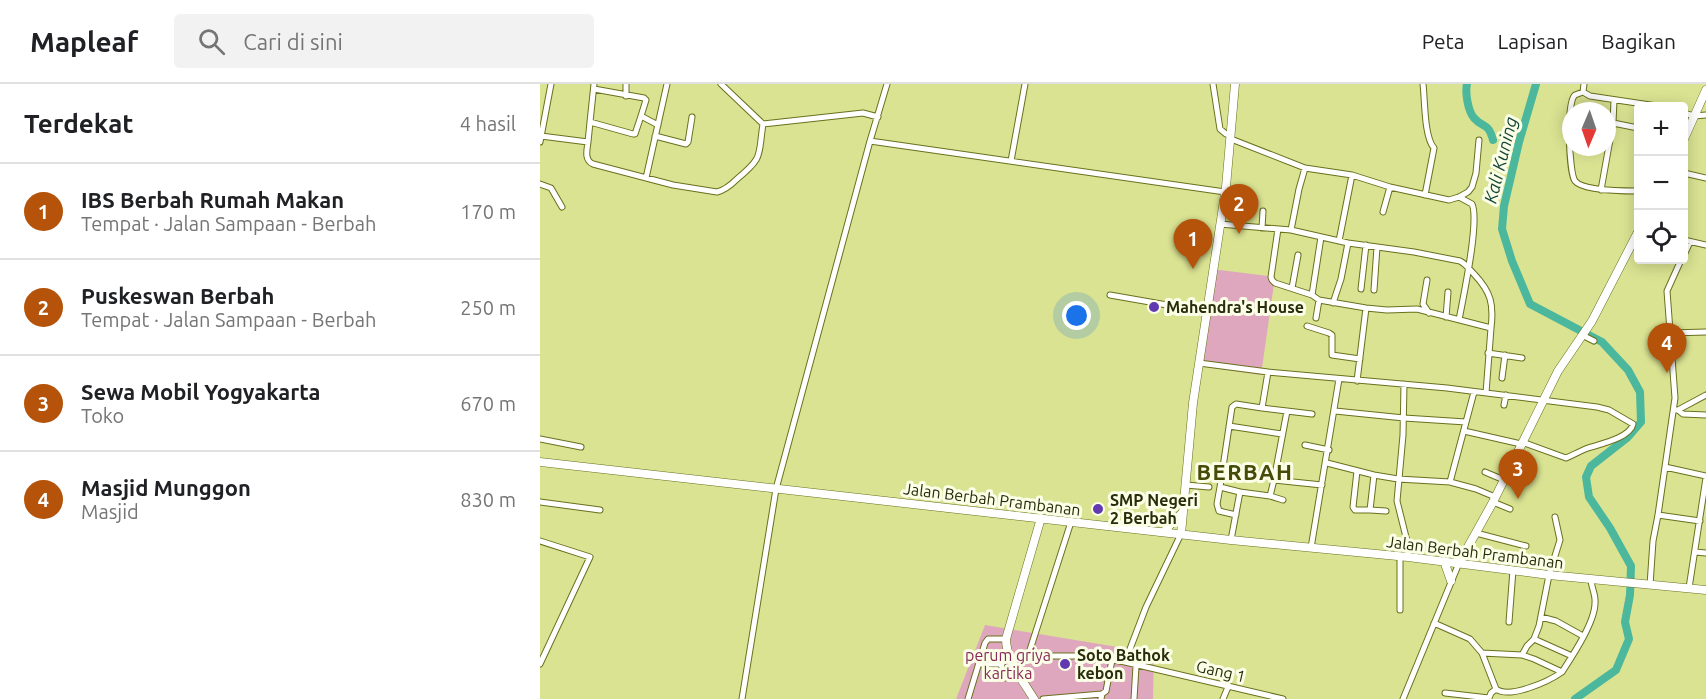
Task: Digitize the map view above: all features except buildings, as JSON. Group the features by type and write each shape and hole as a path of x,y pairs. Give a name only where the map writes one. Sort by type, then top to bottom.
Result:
{"main road":[{"path":"1180,534 1199,363 1225,192 1235,84"},
{"path":"1688,129 1706,90"},
{"path":"1459,564 1558,371 1592,321 1634,240"},
{"name":"Jalan Berbah Prambanan","path":"540,462 1311,549 1706,590"},
{"path":"1165,532 1184,511"},
{"path":"1034,699 1010,659 1006,650 1006,639 1041,518"},
{"path":"1444,561 1451,581"}],"street":[{"path":"551,84 541,139 588,142"},
{"path":"626,84 626,96"},
{"path":"645,178 667,84"},
{"path":"721,84 763,124"},
{"path":"742,699 776,489 887,84"},
{"path":"1011,161 1025,84"},
{"path":"1213,84 1220,129 1231,137 1305,168 1352,175 1425,195 1449,200 1459,198 1467,192 1475,180 1479,140"},
{"path":"1423,84 1429,143 1434,148 1425,195"},
{"path":"1583,92 1584,84"},
{"path":"590,122 635,134 646,100 594,87 590,122 588,142 587,159 589,162 673,185 717,192 724,190 755,163 760,149 763,124"},
{"path":"1583,92 1590,96 1634,103"},
{"path":"1572,102 1575,95 1583,92"},
{"path":"1688,114 1706,114 1699,105"},
{"path":"763,124 840,115 868,114 878,117"},
{"path":"641,116 658,125"},
{"path":"655,136 686,144 692,117"},
{"path":"1616,124 1634,127"},
{"path":"870,141 1225,192"},
{"path":"1572,156 1575,182 1601,190 1634,191"},
{"path":"1601,190 1606,156"},
{"path":"1291,230 1305,168"},
{"path":"1339,241 1352,175"},
{"path":"1688,175 1706,178"},
{"path":"540,184 551,188 562,207"},
{"path":"1383,212 1390,187"},
{"path":"1459,198 1472,204 1474,208 1469,269 1459,320"},
{"path":"1262,228 1263,211"},
{"path":"1220,224 1291,230 1348,243 1460,261 1481,282 1491,297 1493,314 1486,393"},
{"path":"1278,229 1271,277 1275,283 1333,303 1387,310 1409,309 1491,328"},
{"path":"1312,295 1321,237"},
{"path":"1688,246 1690,242 1706,245"},
{"path":"1333,303 1341,279 1348,243"},
{"path":"1361,288 1366,245"},
{"path":"1374,290 1377,247"},
{"path":"1292,288 1298,255"},
{"path":"1650,585 1653,541 1676,410 1667,291 1679,264"},
{"path":"1427,280 1423,304 1430,313"},
{"path":"1446,316 1448,292"},
{"path":"1110,295 1207,312"},
{"path":"1316,318 1319,300"},
{"path":"1357,381 1366,308"},
{"path":"1307,326 1332,335 1332,355 1360,359"},
{"path":"1670,333 1706,332"},
{"path":"1582,335 1594,341"},
{"path":"1488,353 1522,358"},
{"path":"1502,378 1505,356"},
{"path":"1199,363 1506,395 1597,407 1609,410 1633,424 1632,429 1625,435 1566,458 1522,443 1464,430"},
{"path":"1262,408 1268,372"},
{"path":"1311,549 1339,379"},
{"path":"1400,610 1404,557 1408,545 1397,501 1404,418 1404,384"},
{"path":"1450,482 1473,392"},
{"path":"1504,405 1506,395"},
{"path":"1676,410 1706,395"},
{"path":"1236,515 1219,511 1217,504 1231,409 1234,404 1312,414"},
{"path":"1676,410 1683,414 1706,415"},
{"path":"1270,496 1287,411"},
{"path":"1335,411 1466,422"},
{"path":"1229,426 1282,434"},
{"path":"540,439 581,447"},
{"path":"1305,445 1329,450"},
{"path":"1326,463 1398,479 1450,482 1476,489 1510,509"},
{"path":"1665,467 1706,478 1689,588"},
{"path":"1357,471 1354,509 1386,511"},
{"path":"1485,472 1504,480"},
{"path":"1370,510 1374,475"},
{"path":"1274,480 1322,485"},
{"path":"1186,485 1209,487"},
{"path":"1220,487 1283,500"},
{"path":"1231,540 1240,492"},
{"path":"540,502 600,510"},
{"path":"1658,515 1700,521"},
{"path":"1522,655 1534,639 1541,618 1560,540 1555,517"},
{"path":"1028,656 1071,522"},
{"path":"1699,529 1706,529"},
{"path":"1503,541 1506,532"},
{"path":"1476,533 1526,546"},
{"path":"1125,662 1146,607 1180,534"},
{"path":"540,541 590,557 540,664"},
{"path":"1695,552 1706,553"},
{"path":"1403,699 1459,564"},
{"path":"1509,622 1513,570"},
{"path":"1434,623 1470,639 1482,653 1499,693 1508,696 1523,694 1534,690 1562,672 1572,657 1594,613 1596,602 1592,579"},
{"path":"1541,618 1556,621 1583,636"},
{"path":"968,699 986,641 1006,639"},
{"path":"1534,639 1572,657"},
{"path":"1482,653 1522,655 1562,672"},
{"name":"Gang 1","path":"1010,659 1028,656 1078,655 1125,662 1283,699"},
{"path":"979,664 1001,664 1010,659"},
{"path":"1043,699 1102,696 1106,691 1112,660"},
{"path":"1001,664 1005,678"},
{"path":"1134,699 1136,666"},
{"path":"1223,699 1228,687"},
{"path":"1445,693 1489,698 1496,689"}],"green space":[{"path":"1212,269 1275,277 1261,375 1199,366"},
{"name":"perum griya kartika","path":"985,625 1154,653 1153,699 956,699"}],"waterway":[{"path":"1467,84 1466,92 1470,111 1477,121 1487,128 1493,140"},
{"name":"Kali Kuning","path":"1536,84 1504,206 1502,229 1512,261 1530,304 1602,342 1628,370 1640,392 1641,422 1628,437 1591,466 1586,477 1589,497 1610,528 1631,566 1630,595 1625,622 1629,639 1616,670 1575,699"}],"place":[{"name":"Puskeswan Berbah","path":"1239,234"},
{"name":"IBS Berbah Rumah Makan","path":"1193,269"},
{"name":"Mahendra's House","path":"1154,307"},
{"name":"Masjid Munggon","path":"1667,373"},
{"name":"Sewa Mobil Yogyakarta","path":"1518,499"},
{"name":"SMP Negeri 2 Berbah","path":"1098,509"},
{"name":"Soto Bathok kebon","path":"1065,664"}],"district":[{"name":"BERBAH","path":"1245,471"}]}
